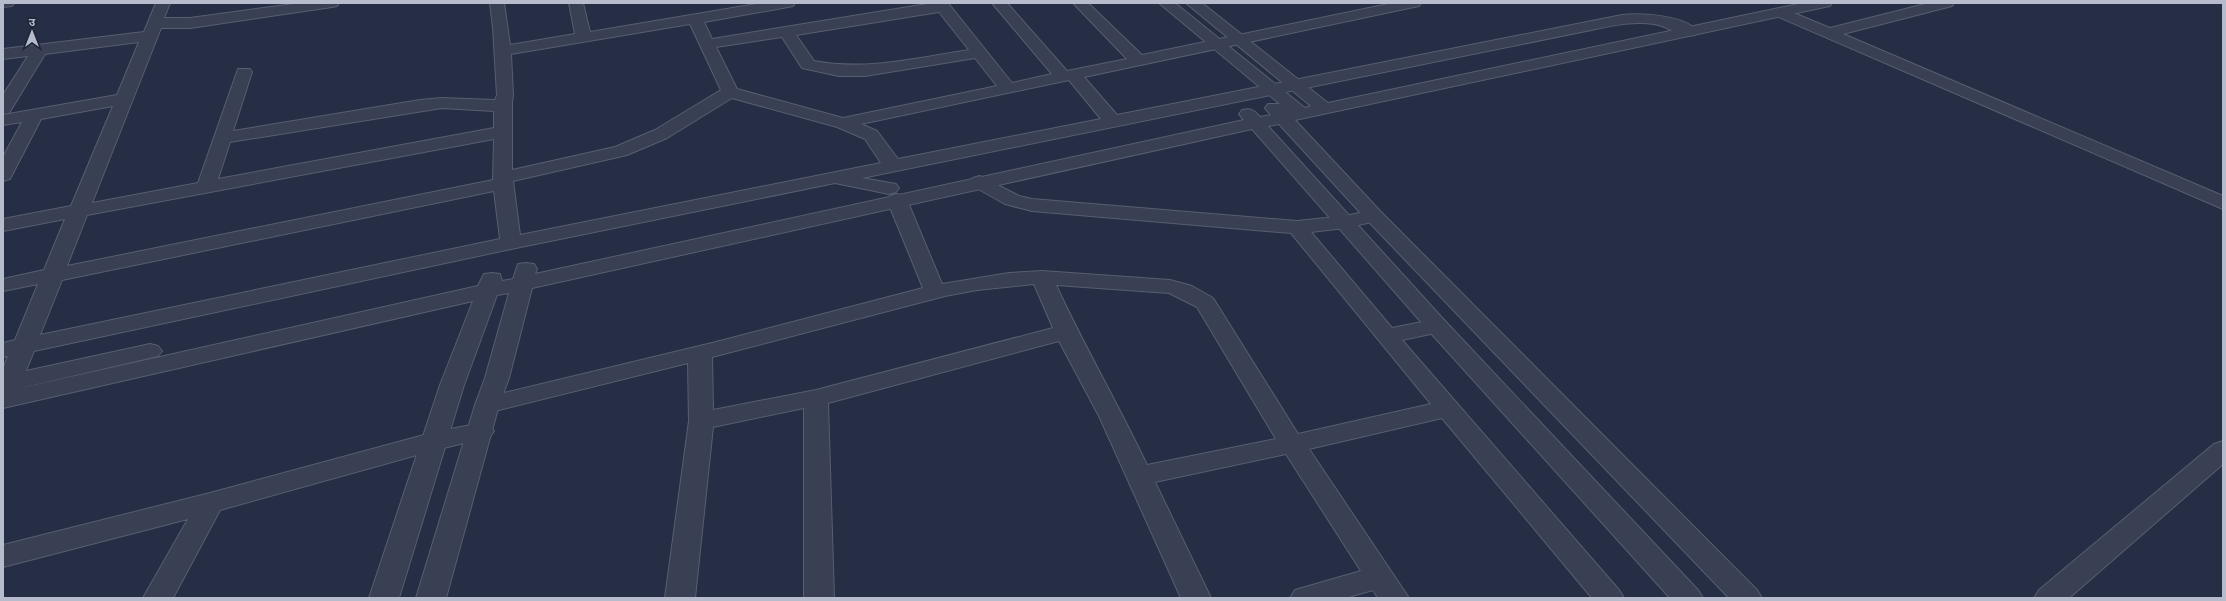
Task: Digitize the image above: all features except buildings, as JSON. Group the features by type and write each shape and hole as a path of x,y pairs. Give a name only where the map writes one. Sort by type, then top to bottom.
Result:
{"street":[{"path":"3,4 7,3"},
{"path":"5,391 163,3"},
{"path":"3,54 190,23 332,3"},
{"path":"497,3 502,51 504,101 503,181 511,243"},
{"path":"578,3 584,37"},
{"path":"502,51 784,3"},
{"path":"1000,3 1068,76 1113,121"},
{"path":"1080,3 1139,62"},
{"path":"1166,3 1215,44 1272,88 1275,113 1345,222 1436,326 1688,598"},
{"path":"1193,3 1236,39 1319,103"},
{"path":"843,123 1139,62 1236,39 1414,3"},
{"path":"3,350 511,243 1272,88 1622,20 1652,17 1689,27 1718,15 1825,3"},
{"path":"1828,33 1947,3"},
{"path":"707,44 787,32 942,5 1008,89"},
{"path":"832,178 893,194 980,182 1319,103 1689,27 1732,22 1777,8 1828,33 2223,203"},
{"path":"695,19 730,92"},
{"path":"787,32 808,65 839,71 865,71 979,53"},
{"path":"3,109 40,49"},
{"path":"206,187 244,72"},
{"path":"3,83 22,80"},
{"path":"3,285 503,181 621,151 667,130 730,92 843,123 871,135 884,167"},
{"path":"3,120 124,99"},
{"path":"223,138 420,105 504,101"},
{"path":"5,391 525,274 1275,113"},
{"path":"1275,113 1747,598"},
{"path":"3,174 35,114"},
{"path":"3,225 503,132"},
{"path":"980,182 1012,200 1032,204 1297,227 1345,222 1374,216"},
{"path":"893,194 935,292"},
{"path":"1297,227 1387,336 1609,598"},
{"path":"432,598 481,431 487,404 497,378 525,274"},
{"path":"487,404 700,354 935,292 1024,278 1042,277 1170,287 1184,291 1205,303 1292,444 1387,588 1305,598"},
{"path":"1042,277 1066,332 1111,416 1196,598"},
{"path":"384,598 452,385 491,282"},
{"path":"1387,336 1436,326"},
{"path":"701,421 816,398 1066,332"},
{"path":"679,598 701,421 700,354"},
{"path":"816,398 819,598"},
{"path":"1139,476 1292,444 1449,408"},
{"path":"3,556 435,441 481,431"},
{"path":"2049,598 2223,450"},
{"path":"158,598 210,502"}]}
